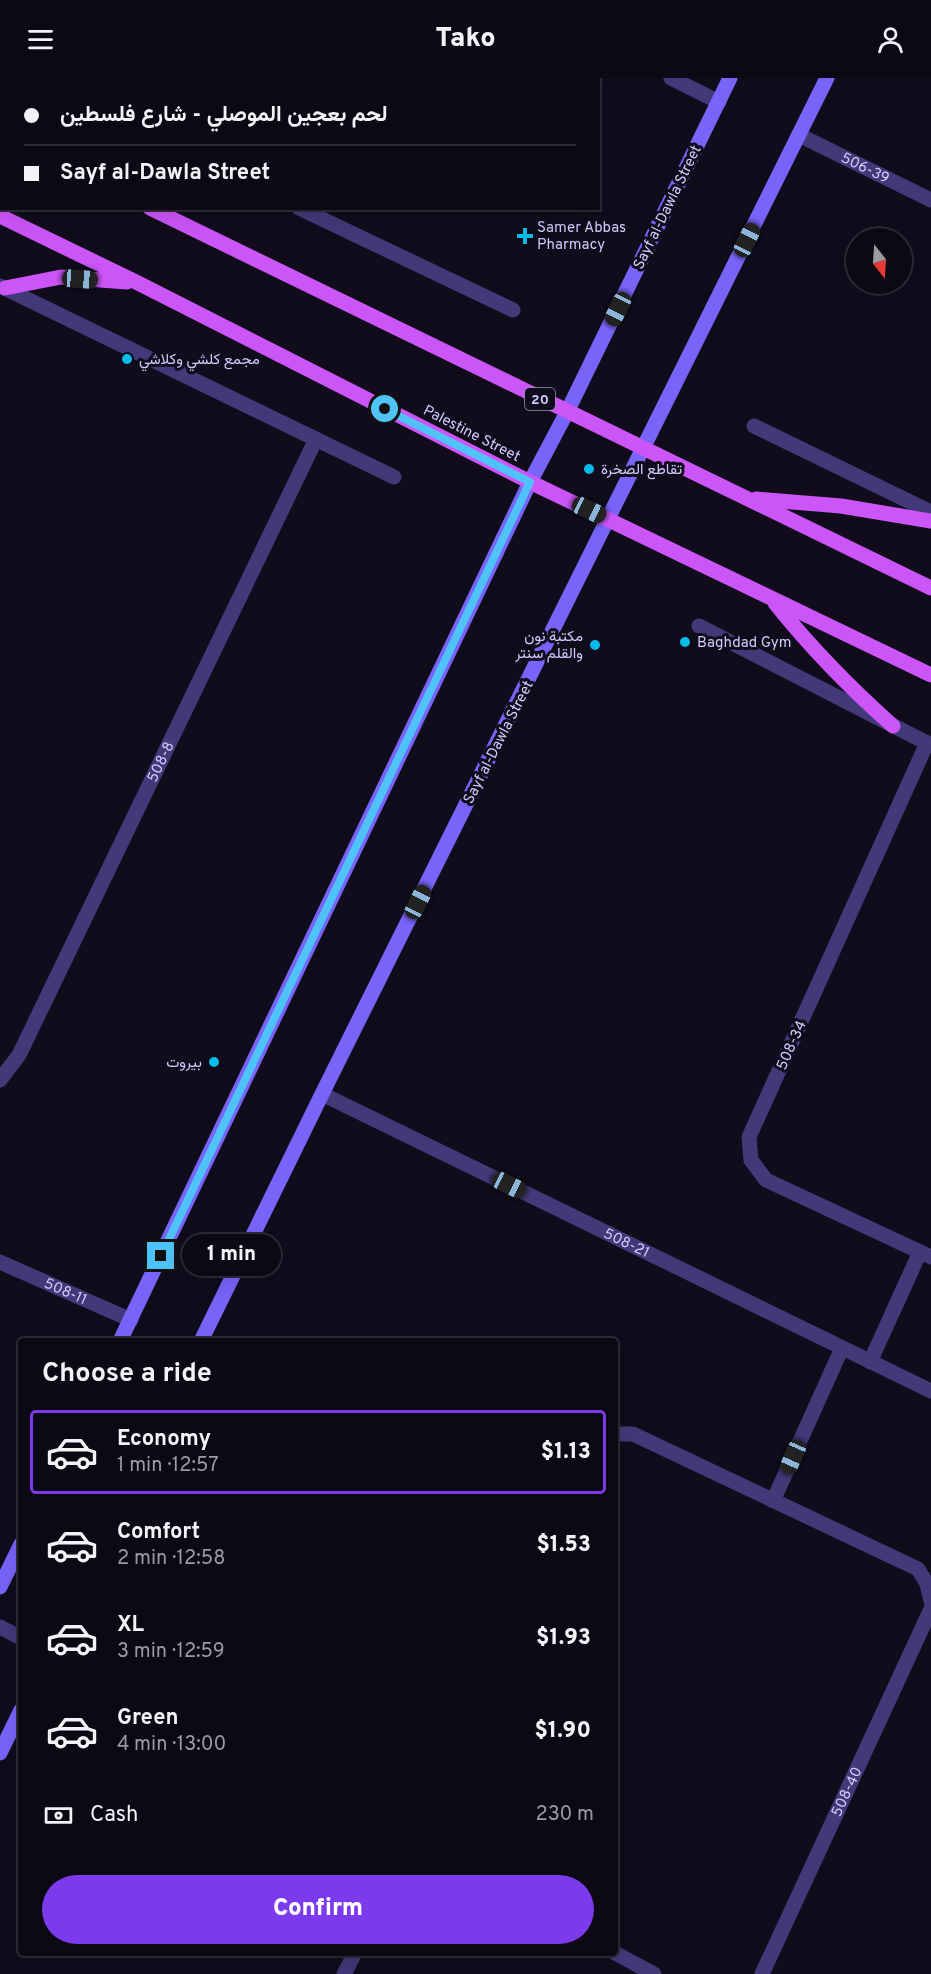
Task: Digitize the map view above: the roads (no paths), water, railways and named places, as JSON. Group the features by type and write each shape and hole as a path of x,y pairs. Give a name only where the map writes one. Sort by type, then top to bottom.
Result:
{"main road":[{"name":"20","path":"153,210 931,588"},
{"name":"Palestine Street","path":"0,216 136,282 530,482 931,675"},
{"path":"2,291 61,277 136,282"},
{"path":"746,498 841,506 931,521"},
{"path":"772,599 816,653 892,726"}],"street":[{"path":"671,78 718,102"},
{"name":"Sayf al-Dawla Street","path":"122,1338 530,482 567,412 730,78"},
{"name":"Sayf al-Dawla Street","path":"202,1338 827,78"},
{"name":"506-39","path":"799,135 931,200"},
{"path":"303,210 513,310"},
{"path":"2,291 394,477"},
{"path":"754,426 931,512"},
{"name":"508-8","path":"0,1080 19,1055 316,439"},
{"path":"699,626 929,744"},
{"name":"508-34","path":"926,1255 766,1180 751,1160 749,1137 929,744"},
{"name":"508-21","path":"322,1094 931,1391"},
{"path":"870,1362 926,1255"},
{"name":"508-11","path":"0,1262 131,1320"},
{"path":"773,1501 842,1348"},
{"path":"618,1434 633,1434 918,1569 927,1584 931,1601"},
{"path":"0,1587 18,1550"},
{"name":"508-40","path":"762,1974 931,1609"},
{"path":"0,1627 18,1636"},
{"path":"0,1753 18,1716"},
{"path":"618,1955 654,1974"},
{"path":"345,1974 354,1956"}],"place":[{"name":"Samer Abbas Pharmacy","path":"525,236"},
{"name":"مجمع كلشي وكلاشي","path":"127,359"},
{"name":"تقاطع الصخرة","path":"589,469"},
{"name":"Baghdad Gym","path":"685,642"},
{"name":"مكتبة نون والقلم سنتر","path":"595,645"},
{"name":"بيروت","path":"214,1062"}]}
